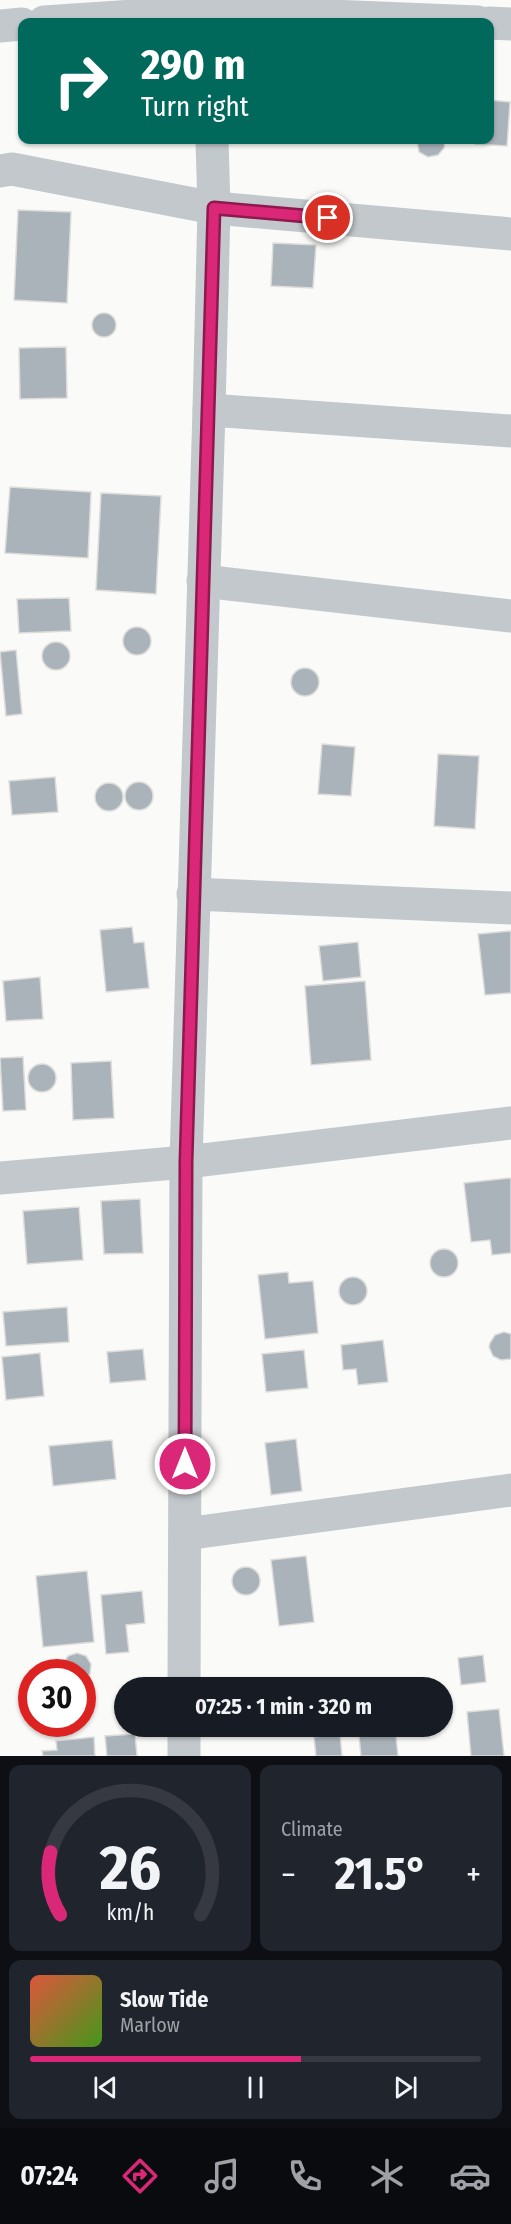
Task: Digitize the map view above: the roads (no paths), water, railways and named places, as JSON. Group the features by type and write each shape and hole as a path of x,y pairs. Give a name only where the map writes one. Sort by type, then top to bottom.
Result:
{"street":[{"path":"104,18 208,11 380,18"},
{"path":"494,23 511,24"},
{"path":"0,26 18,24"},
{"path":"184,1677 186,1162 214,208 212,144"},
{"path":"0,171 12,169 214,208 511,234"},
{"path":"208,410 511,430"},
{"path":"203,581 511,616"},
{"path":"193,894 511,908"},
{"path":"0,1178 186,1162 511,1123"},
{"path":"184,1534 511,1490"},
{"path":"184,1737 184,1756"}]}
